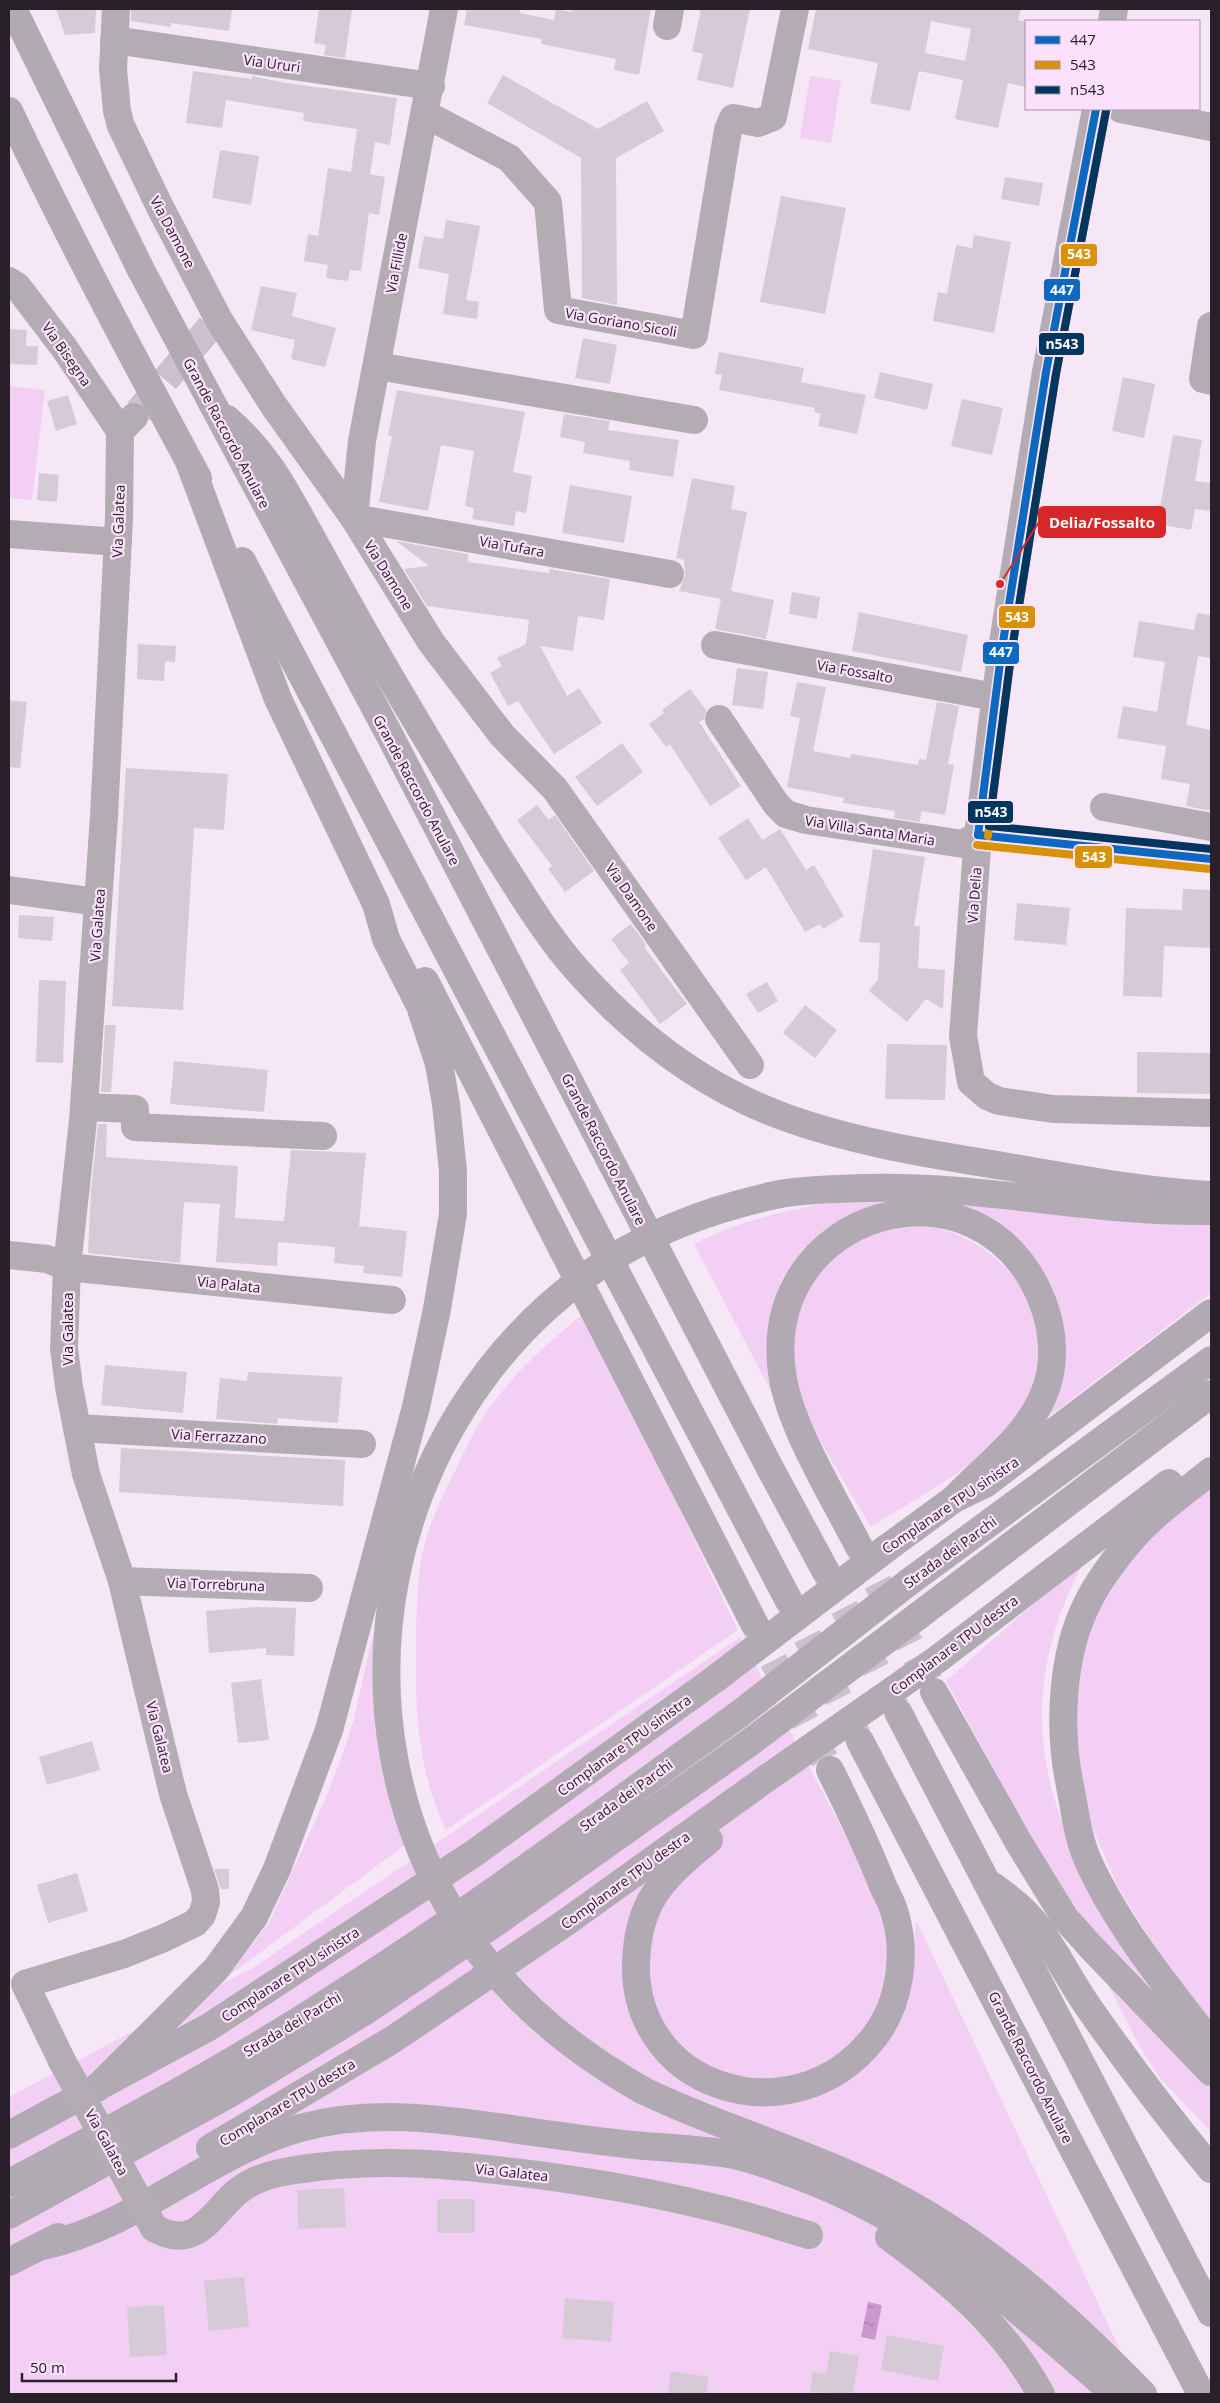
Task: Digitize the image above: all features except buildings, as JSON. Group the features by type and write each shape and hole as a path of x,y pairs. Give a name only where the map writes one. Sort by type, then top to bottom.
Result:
{"highway":[{"name":"Grande Raccordo Anulare","path":"13,9 137,262 389,734 771,1470 825,1570"},
{"path":"9,111 52,202 145,382 788,1599"},
{"path":"213,406 249,438 271,465 354,615 440,763 536,918 578,972 644,1037 713,1084 761,1108 810,1126 903,1148 990,1164 1095,1182 1211,1195"},
{"path":"97,2088 216,1969 254,1917 277,1869 329,1730 416,1407 437,1309 453,1214 453,1171 446,1104 439,1064 420,1006 386,939 376,904 278,699 190,464"},
{"path":"376,904 400,931 754,1623"},
{"path":"1143,2394 1048,2302 1001,2263 946,2225 897,2197 852,2175 699,2116 644,2091 582,2052 542,2020 515,1994 467,1935 443,1896 427,1864 411,1824 398,1777 386,1698 388,1626 401,1552 425,1480 463,1406 516,1338 571,1287 594,1270 636,1245 678,1225 716,1211 790,1192 863,1188 955,1190 1137,1210 1211,1211"},
{"path":"858,1545 789,1406 782,1377 784,1318 794,1288 811,1262 838,1236 863,1222 890,1214 922,1212 952,1216 978,1228 1001,1242 1020,1262 1037,1288 1047,1313 1052,1340 1051,1368 1044,1395 1030,1421 1003,1452 954,1499"},
{"name":"Complanare TPU sinistra","path":"9,2135 209,2027 465,1860 715,1679 954,1499 985,1484 1211,1313"},
{"name":"Strada dei Parchi","path":"9,2183 237,2057 352,1987 490,1892 738,1715 909,1582 1211,1360"},
{"name":"Strada dei Parchi","path":"9,2215 229,2094 367,2010 498,1921 749,1743 1211,1394"},
{"name":"Complanare TPU destra","path":"9,2262 43,2246 392,2040 565,1923 744,1794 939,1658 1211,1453"},
{"path":"1211,1471 1166,1507 1132,1539 1108,1570 1088,1602 1074,1637 1063,1716 1064,1757 1088,1861 1107,1899 1143,1953 1211,2044"},
{"path":"934,1692 1019,1842 1065,1918 1211,2072"},
{"path":"898,1712 1211,2313"},
{"name":"Grande Raccordo Anulare","path":"860,1741 1201,2394"},
{"path":"744,1794 728,1824 683,1861 658,1888 645,1912 635,1964 638,1986 643,2010 655,2032 668,2051 688,2070 710,2082 739,2091 767,2093 796,2090 821,2081 844,2068 863,2052 883,2025 895,1999 901,1968 896,1915 873,1859 830,1770"},
{"path":"985,1880 1016,1904 1036,1925 1080,1996 1118,2050 1211,2169"},
{"path":"43,2246 64,2241 110,2222 260,2141 321,2123 376,2116 426,2118 628,2144 730,2154 833,2189 890,2217 952,2258 1115,2394"},
{"path":"628,2144 726,2166 767,2180 826,2202 882,2232 929,2266 963,2294 1015,2353 1041,2394"}],"street":[{"path":"114,40 116,9"},
{"name":"Via Fillide","path":"354,518 362,441 431,86 444,9"},
{"name":"Via Goriano Sicoli","path":"425,114 509,158 548,202 558,310 694,335 728,130 732,118 758,123 773,117 795,9"},
{"name":"Via Ururi","path":"114,40 431,86"},
{"name":"Via Damone","path":"114,40 117,111 125,137 215,323 354,518 431,642 502,734 555,789 750,1064"},
{"name":"Via Delia","path":"1096,110 1046,372 995,697 978,835 963,1036 971,1082 978,1090 999,1101 1053,1108 1211,1113"},
{"path":"1126,110 1211,127"},
{"name":"Via Bisegna","path":"9,281 17,286 65,349 127,424"},
{"path":"1211,326 1203,379 1211,381"},
{"path":"377,366 694,420"},
{"name":"Via Galatea","path":"127,424 118,542 98,902 84,1107 68,1267 64,1348 86,1474 122,1581 174,1794 205,1890 206,1902 202,1915 195,1923 164,1938 124,1954 17,1987 62,2061 154,2228 178,2235 197,2231 209,2223 237,2192 258,2180 277,2174 332,2166 417,2163 551,2176 605,2185 716,2208 810,2235"},
{"name":"Via Tufara","path":"354,518 670,574"},
{"path":"9,534 118,542"},
{"name":"Via Fossalto","path":"715,645 995,697"},
{"name":"Via Villa Santa Maria","path":"719,719 776,804 791,816 806,820 963,844 978,835"},
{"path":"1104,807 1199,825 1179,857"},
{"path":"978,835 1211,859"},
{"path":"9,890 98,902"},
{"path":"84,1107 135,1109 135,1126 323,1136"},
{"name":"Via Palata","path":"9,1255 47,1259 68,1267 392,1300"},
{"name":"Via Ferrazzano","path":"77,1428 362,1444"},
{"name":"Via Torrebruna","path":"122,1581 309,1588"}],"shaded area":[{"path":"810,76 841,81 831,143 800,138"},
{"path":"9,386 45,390 32,500 9,498"},
{"path":"882,1196 1211,1217 1211,1293 1051,1415 1055,1397 1051,1292 1041,1272 1028,1254 896,1202 866,1208 848,1216 823,1232 800,1254 783,1278 774,1301 767,1351 773,1385 782,1412 694,1244 762,1217 810,1206"},
{"path":"931,1226 966,1239 995,1258 1017,1282 1032,1310 1038,1341 1035,1373 1023,1405 1001,1436 987,1450 956,1474 871,1527 812,1427 792,1373 794,1312 821,1264 873,1229"},
{"path":"584,1313 738,1630 446,1830 437,1810 425,1769 418,1727 416,1685 417,1599 423,1549 439,1505 466,1447 490,1407 528,1363"},
{"path":"1211,1488 1211,2026 1165,1963 1118,1887 1087,1815 1077,1775 1072,1699 1093,1611 1131,1555 1165,1522"},
{"path":"1086,1558 1070,1590 1058,1622 1049,1655 1043,1688 1042,1722 1045,1756 1052,1790 1063,1824 1174,2019 1088,1924 1053,1878 946,1681"},
{"path":"376,1620 374,1690 379,1742 387,1781 406,1844 226,1978 269,1923 326,1797 354,1719"},
{"path":"740,1637 913,1962 916,1920 1123,2356 1144,2394 9,2394 9,2097 254,1967"},
{"path":"1104,1977 1211,2082 1211,2132 1159,2077 1139,2045"}],"water":[{"path":"868,2302 882,2305 875,2340 861,2337"}],"tunnel":[{"path":"138,412 211,326"},
{"path":"858,1545 934,1691"},
{"path":"825,1570 898,1712"},
{"path":"788,1599 860,1741"},
{"path":"754,1623 830,1770"}],"transit line":[{"name":"447","path":"978,835 1001,655 1046,372 1096,110"},
{"name":"543","path":"988,836 1011,656 1056,374 1106,111"},
{"name":"n543","path":"1106,111 1056,374 1011,656 989,826 1211,849"},
{"name":"447","path":"978,835 1211,859"},
{"name":"543","path":"977,845 1210,869"}],"place":[{"name":"Delia/Fossalto","path":"1000,584"}]}
